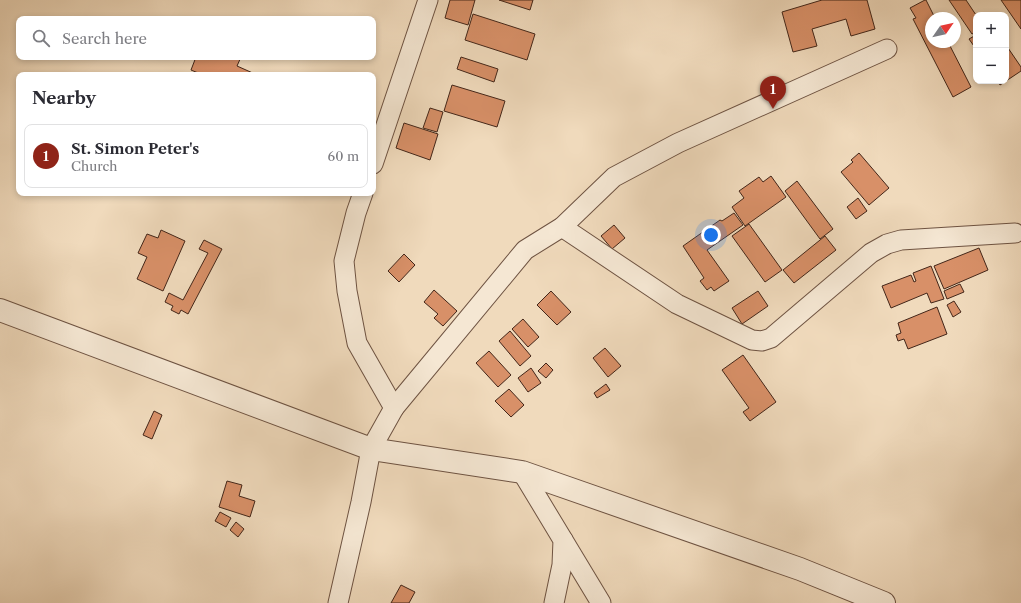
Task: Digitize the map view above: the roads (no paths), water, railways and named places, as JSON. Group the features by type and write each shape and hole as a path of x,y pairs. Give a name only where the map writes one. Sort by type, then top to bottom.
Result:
{"street":[{"path":"376,155 428,0"},
{"path":"338,603 361,502 371,449 394,408 525,250 562,227 614,177 678,143 888,49"},
{"path":"362,196 356,213 344,261 347,291 357,343 394,408"},
{"path":"562,227 677,304 752,340 762,341 771,338 871,253 887,244 901,240 1014,233"},
{"path":"0,310 371,449 522,472 800,570 884,603"},
{"path":"522,472 601,603"},
{"path":"554,603 562,565 563,540"}],"place":[{"name":"St. Simon Peter's","path":"773,109"}]}
